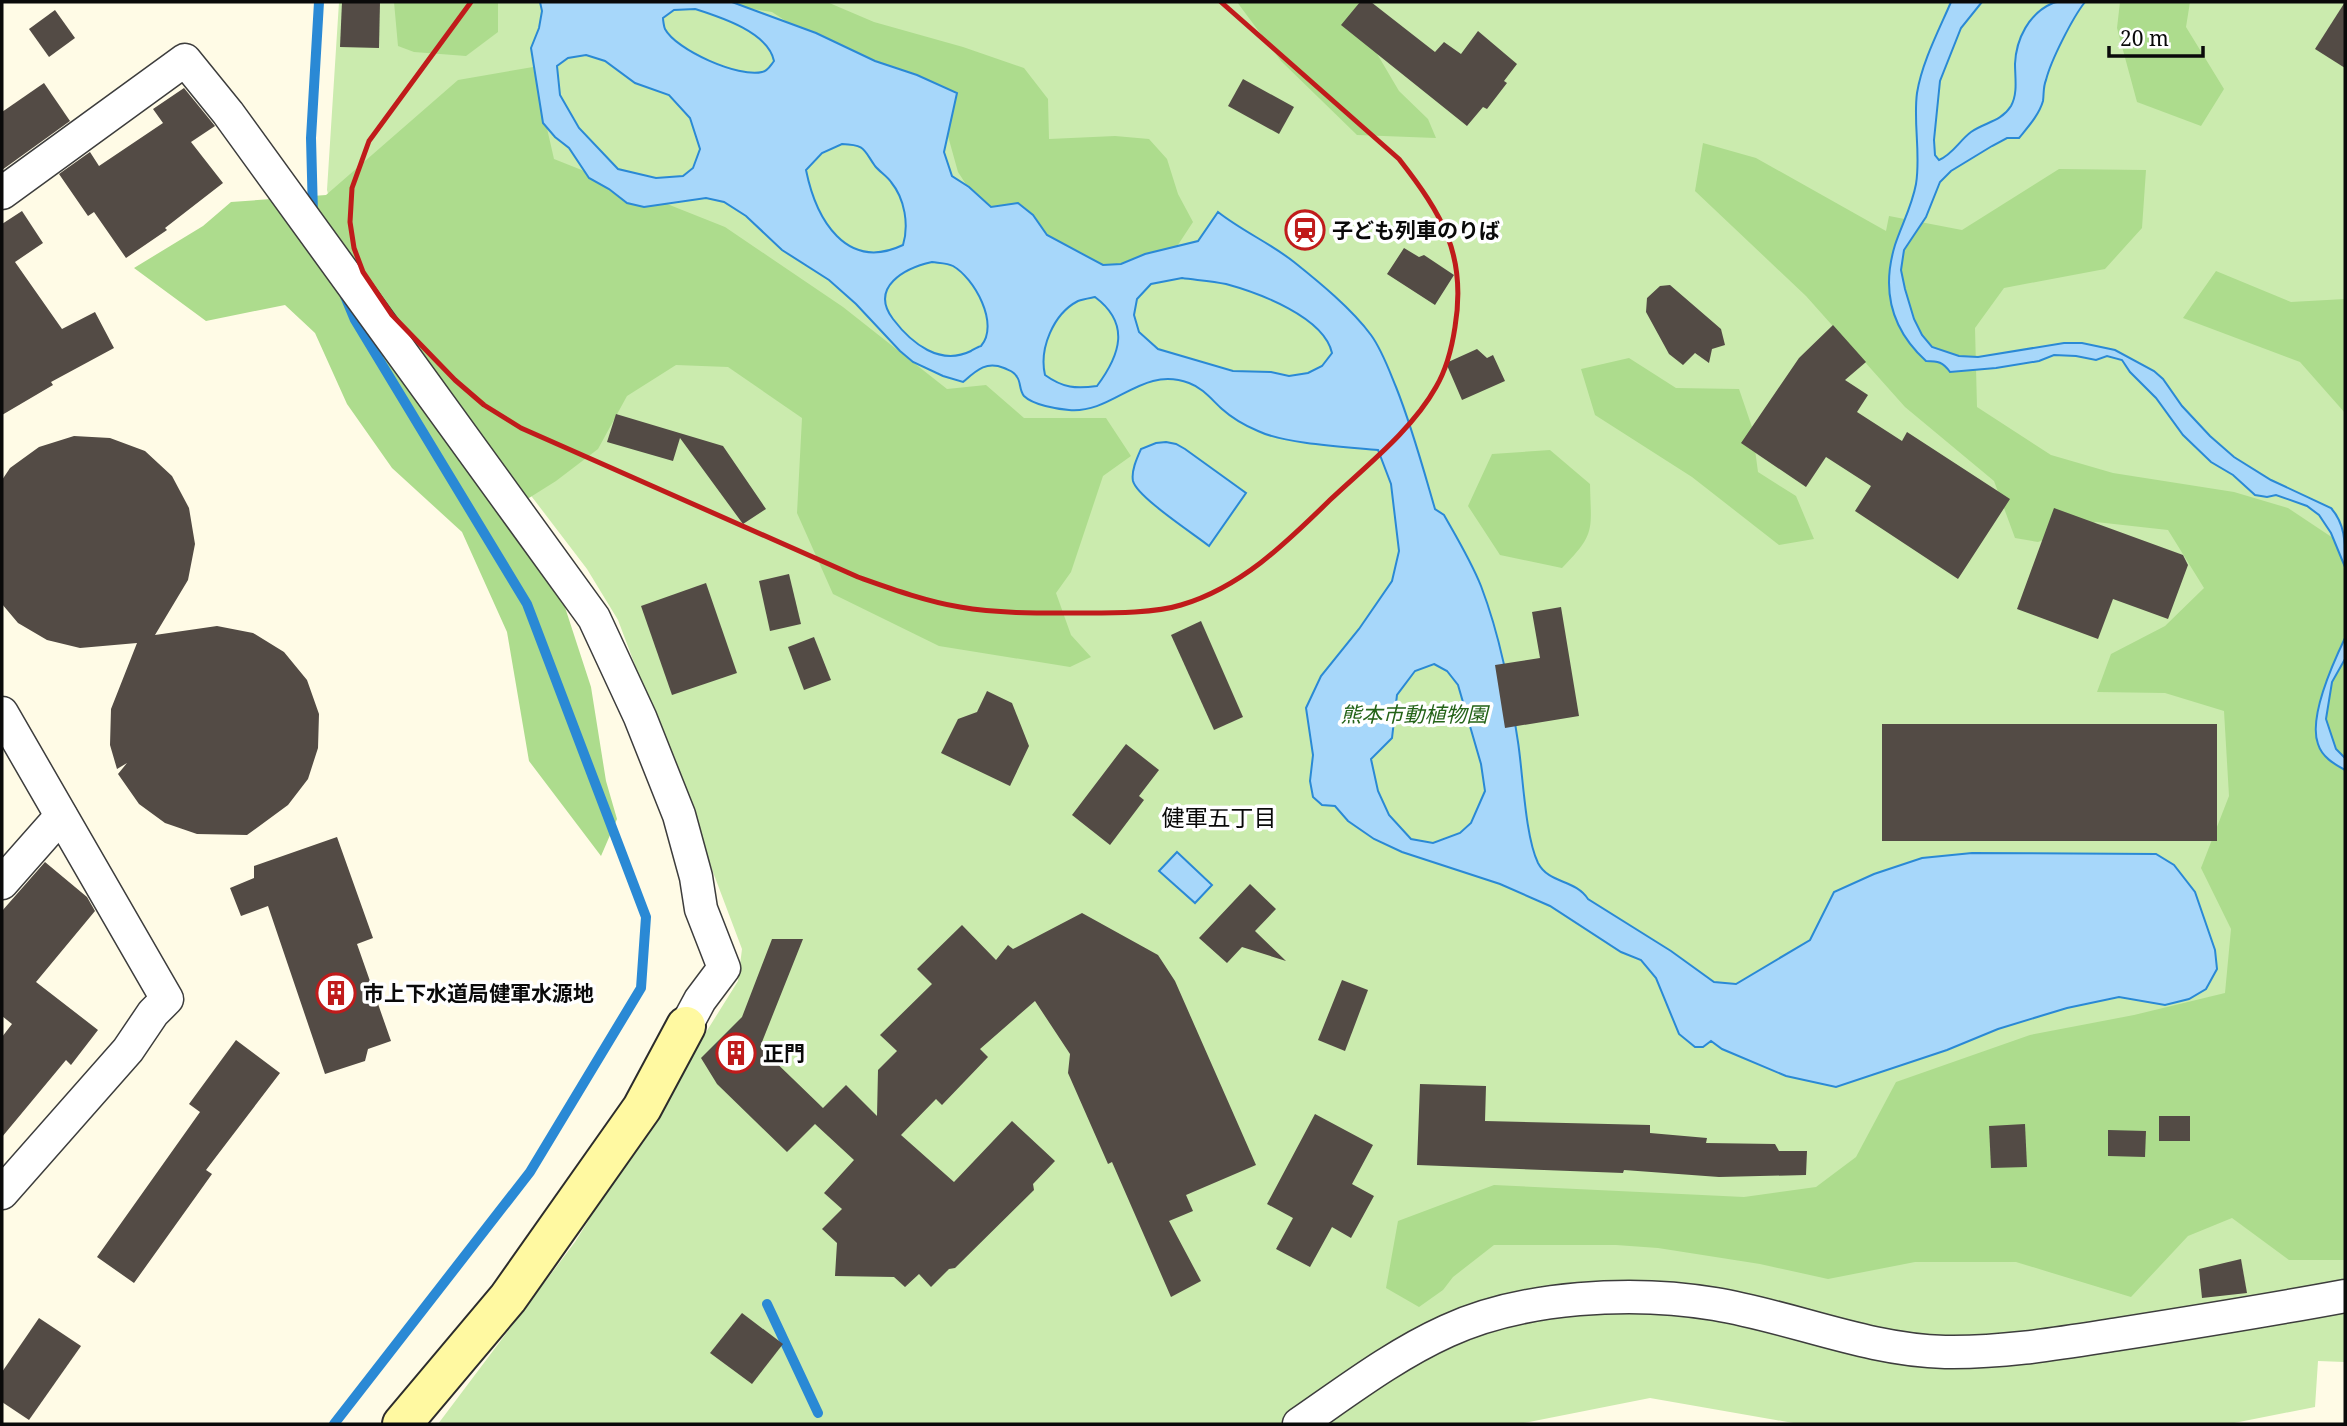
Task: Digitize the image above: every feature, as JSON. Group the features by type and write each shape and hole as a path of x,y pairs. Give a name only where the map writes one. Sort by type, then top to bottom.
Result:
{"street":[{"path":"2,193 185,60 228,113 594,618 640,717 679,815 696,877 701,909 724,968 686,1026 642,1108 524,1276 402,1424"},
{"path":"2,713 167,999 153,1013 128,1050 2,1193"},
{"path":"2,883 61,816"},
{"path":"1299,1424 1384,1365 1448,1330 1525,1305 1598,1298 1661,1297 1716,1304 1880,1346 1943,1352 1989,1352 2251,1314 2345,1296"}],"green space":[{"name":"熊本市動植物園","path":"339,2 2345,2 2345,1362 2318,1361 2315,1407 2229,1424 1799,1424 1650,1398 1519,1424 438,1424 575,1242 738,981 742,949 618,620 587,569 458,400 346,262 327,190"},
{"path":"394,2 498,2 498,32 466,56 414,52 398,46"},
{"path":"718,2 827,2 874,22 963,47 1024,68 1048,99 1049,139 1115,136 1149,139 1167,159 1178,194 1193,222 1172,254 1110,269 995,229 958,172 941,111 830,50 772,12"},
{"path":"1237,2 1363,2 1366,35 1399,91 1428,119 1436,138 1357,135 1281,61"},
{"path":"2120,2 2190,2 2186,27 2224,89 2201,126 2137,102 2117,28"},
{"path":"533,67 554,159 725,227 843,307 947,389 986,385 1024,418 1106,418 1131,456 1103,476 1071,572 1056,593 1071,635 1091,657 1070,667 939,646 833,594 797,513 802,418 728,367 676,365 627,396 598,449 521,503 546,549 591,687 606,781 617,819 601,856 529,761 507,632 462,532 392,468 347,404 315,333 285,305 206,321 134,268 203,226 231,202 326,195 458,80"},
{"path":"1703,143 1756,158 1886,231 1889,216 1962,230 2059,169 2146,170 2142,228 2105,269 2004,288 1975,328 1977,407 2051,455 2113,473 2234,492 2288,508 2345,546 2345,1260 2289,1260 2232,1218 2188,1236 2131,1297 2016,1262 1915,1262 1828,1279 1760,1264 1658,1248 1616,1245 1494,1245 1453,1277 1443,1290 1419,1307 1386,1288 1398,1221 1494,1185 1744,1197 1816,1187 1856,1157 1896,1082 2030,1035 2134,1015 2225,993 2231,929 2201,868 2229,796 2224,711 2165,693 2097,692 2111,654 2165,626 2204,588 2168,530 2096,522 2038,542 2015,538 1994,481 1905,407 1806,296 1695,191"},
{"path":"2216,271 2291,302 2345,299 2345,413 2300,362 2183,318"},
{"path":"1629,358 1676,388 1739,389 1752,427 1758,472 1796,496 1814,539 1779,545 1692,477 1595,415 1581,369"},
{"path":"1550,450 1590,484 1589,530 1581,547 1562,568 1500,555 1468,506 1492,454"}],"water":[{"path":"540,2 732,2 816,33 875,61 917,75 957,93 944,152 952,176 991,207 1018,203 1033,215 1047,235 1103,265 1121,264 1145,254 1198,241 1218,212 1285,255 1314,278 1354,315 1379,347 1407,417 1435,509 1444,515 1481,586 1494,624 1508,683 1527,821 1538,863 1549,875 1576,888 1588,899 1671,951 1714,982 1736,984 1810,940 1834,892 1874,874 1922,858 1972,853 2156,854 2174,865 2195,892 2215,950 2217,969 2206,989 2189,999 2165,1005 2119,997 2067,1008 1998,1029 1947,1050 1836,1087 1786,1076 1722,1049 1711,1041 1703,1047 1695,1047 1679,1034 1656,978 1641,960 1621,952 1550,906 1500,884 1402,852 1374,839 1348,821 1335,806 1322,805 1313,797 1310,781 1313,755 1306,708 1321,676 1359,629 1392,581 1399,551 1391,484 1378,450 1316,444 1270,435 1235,419 1194,385 1172,379 1156,380 1142,385 1100,405 1069,410 1045,406 1028,399 1022,394 1016,375 998,366 977,370 963,382 913,362 829,280 782,250 746,216 724,202 706,198 644,207 627,203 589,178 569,148 543,123 531,48 542,11","holes":["695,9 742,27 763,42 774,61 766,71 752,73 709,61 682,45 665,29 663,18 674,10","586,55 605,61 635,83 669,95 690,118 700,149 693,168 683,176 656,178 618,169 579,128 560,95 557,66 568,58","842,144 856,145 863,149 900,196 906,221 903,245 883,252 865,252 850,246 837,236 817,206 806,170 822,153","932,262 946,264 953,266 969,280 986,314 988,326 981,346 960,355 948,356 928,350 909,337 893,319 885,297 893,281 911,269","1182,278 1226,284 1272,300 1304,318 1327,340 1332,353 1322,366 1308,373 1289,376 1271,372 1233,371 1158,349 1139,332 1134,315 1137,299 1151,284","1095,297 1114,318 1118,329 1116,351 1097,386 1064,385 1045,375 1044,354 1050,333 1061,314 1078,301","1434,664 1447,671 1458,685 1481,764 1485,791 1471,823 1460,833 1433,843 1411,839 1389,815 1378,791 1371,759 1392,738 1397,695 1415,671"]},
{"path":"1951,2 1982,2 1961,28 1940,81 1934,140 1935,155 1939,160 1971,132 1998,119 2011,106 2015,91 2018,45 2025,28 2037,13 2053,3 2085,2 2053,61 2044,85 2043,101 2033,121 2019,138 2007,138 1992,146 1951,171 1940,182 1926,217 1904,250 1901,270 1905,289 1922,335 1932,347 1959,356 1978,357 2064,343 2082,343 2115,350 2154,371 2182,406 2234,457 2271,480 2331,508 2342,528 2345,567 2331,533 2319,515 2307,506 2276,495 2255,495 2233,475 2211,462 2183,435 2156,398 2122,360 2107,356 2096,360 2054,355 2039,361 1950,372 1940,363 1926,361 1904,336 1892,308 1889,293 1891,262 1916,184 1916,104 1919,81"},
{"path":"1166,442 1185,449 1246,493 1209,546 1144,496 1133,481 1141,449"},
{"path":"2345,638 2345,659 2332,682 2326,719 2336,749 2345,758 2345,770 2322,753 2316,733 2316,720 2323,690"},
{"path":"1177,852 1212,885 1195,903 1159,871"}],"building":[{"path":"342,2 380,2 379,48 340,47"},
{"path":"1360,2 1371,2 1435,52 1444,42 1461,54 1478,31 1517,64 1504,81 1507,83 1487,109 1483,107 1467,126 1341,25"},
{"path":"2345,2 2345,68 2315,49"},
{"path":"55,10 75,38 49,57 29,29"},
{"path":"1243,79 1294,107 1279,134 1228,106"},
{"path":"44,83 70,121 2,170 2,112"},
{"path":"184,88 215,126 191,142 223,183 165,228 167,230 126,258 94,212 88,216 59,174 90,152 99,166 163,123 153,109"},
{"path":"22,211 43,243 15,262 62,329 95,312 114,348 51,382 53,385 2,415 2,224"},
{"path":"1404,248 1419,257 1424,255 1454,275 1435,305 1387,274"},
{"path":"1670,285 1721,329 1725,345 1712,349 1709,363 1695,353 1683,365 1669,354 1646,312 1647,298 1660,286"},
{"path":"1833,325 1866,362 1845,380 1868,395 1857,412 1902,441 1907,432 2010,499 1958,579 1855,511 1871,486 1826,457 1806,487 1741,443 1799,358"},
{"path":"1477,349 1487,358 1493,355 1505,381 1462,400 1446,363"},
{"path":"616,414 723,446 766,509 743,524 680,438 673,461 607,442"},
{"path":"74,436 110,438 145,451 172,476 189,508 195,544 188,580 155,635 217,626 253,633 284,652 307,680 319,714 318,748 308,779 288,805 247,835 197,834 165,823 139,804 118,774 127,763 117,769 110,745 111,709 137,643 80,648 47,640 18,623 2,604 2,480 10,468 39,447"},
{"path":"2054,508 2183,555 2188,565 2168,619 2113,599 2098,639 2017,609"},
{"path":"789,574 801,624 770,631 759,581"},
{"path":"706,583 737,673 672,695 641,606"},
{"path":"1561,607 1579,716 1505,728 1495,665 1540,658 1532,612"},
{"path":"1201,621 1243,717 1214,730 1171,635"},
{"path":"814,637 831,680 804,690 788,647"},
{"path":"987,691 1012,703 1029,746 1010,786 941,753 958,719 977,712"},
{"path":"1882,724 2217,724 2217,841 1882,841"},
{"path":"1126,744 1159,770 1139,796 1144,800 1110,845 1072,815"},
{"name":"市上下水道局健軍水源地","path":"337,837 373,938 357,944 391,1041 368,1049 365,1061 325,1074 268,906 241,916 230,888 254,878 254,866"},
{"path":"45,862 87,897 95,911 36,982 98,1030 71,1065 66,1060 2,1137 2,1037 12,1024 2,1016 2,911"},
{"path":"1250,884 1276,909 1255,931 1286,961 1242,947 1227,963 1199,938"},
{"path":"1082,913 1158,955 1175,981 1256,1165 1186,1195 1193,1211 1169,1221 1201,1281 1171,1297 1112,1162 1108,1164 1068,1073 1070,1054 1035,1001 980,1049 988,1057 942,1105 936,1099 901,1135 954,1182 1012,1121 1055,1161 1033,1184 1034,1190 955,1268 949,1269 931,1287 919,1274 905,1287 894,1277 835,1276 837,1243 822,1229 842,1209 824,1193 854,1160 815,1124 787,1152 717,1084 701,1058 742,1017 772,939 803,939 760,1047 823,1108 846,1085 877,1116 878,1070 897,1051 880,1035 932,984 917,969 962,925 996,960 1008,945 1013,949"},
{"path":"1342,980 1368,990 1345,1051 1318,1040"},
{"path":"236,1040 280,1073 206,1170 212,1174 134,1283 97,1257 200,1112 189,1104"},
{"path":"1420,1084 1486,1086 1485,1121 1650,1125 1650,1133 1707,1138 1706,1143 1775,1144 1779,1151 1807,1151 1806,1175 1719,1177 1624,1170 1623,1173 1417,1165"},
{"path":"1315,1114 1373,1145 1352,1184 1374,1196 1351,1238 1332,1227 1310,1267 1276,1249 1293,1218 1267,1204"},
{"path":"2159,1116 2190,1116 2190,1141 2159,1141"},
{"path":"2025,1124 2027,1167 1991,1168 1989,1126"},
{"path":"2108,1130 2146,1131 2145,1157 2108,1156"},
{"path":"2241,1259 2247,1293 2202,1298 2199,1269"},
{"path":"742,1313 783,1344 752,1384 710,1353"},
{"path":"39,1318 81,1346 29,1420 2,1402 2,1372"}],"waterway":[{"path":"313,214 311,138 319,2"},
{"path":"334,1424 530,1172 641,988 646,917 527,604 355,320 345,296"},
{"path":"767,1304 818,1413"}],"railway":[{"path":"471,2 369,141 352,188 350,222 354,248 363,272 392,315 455,380 484,405 521,428 883,586 960,607 1055,613 1135,612 1171,608 1203,597 1244,575 1298,531 1401,433 1436,387 1450,350 1458,301 1454,257 1448,237 1428,198 1399,159 1221,2"}],"place":[{"name":"子ども列車のりば","path":"1305,230"},
{"name":"市上下水道局健軍水源地","path":"336,993"},
{"name":"正門","path":"736,1053"}],"district":[{"name":"健軍五丁目","path":"1219,817"}]}
